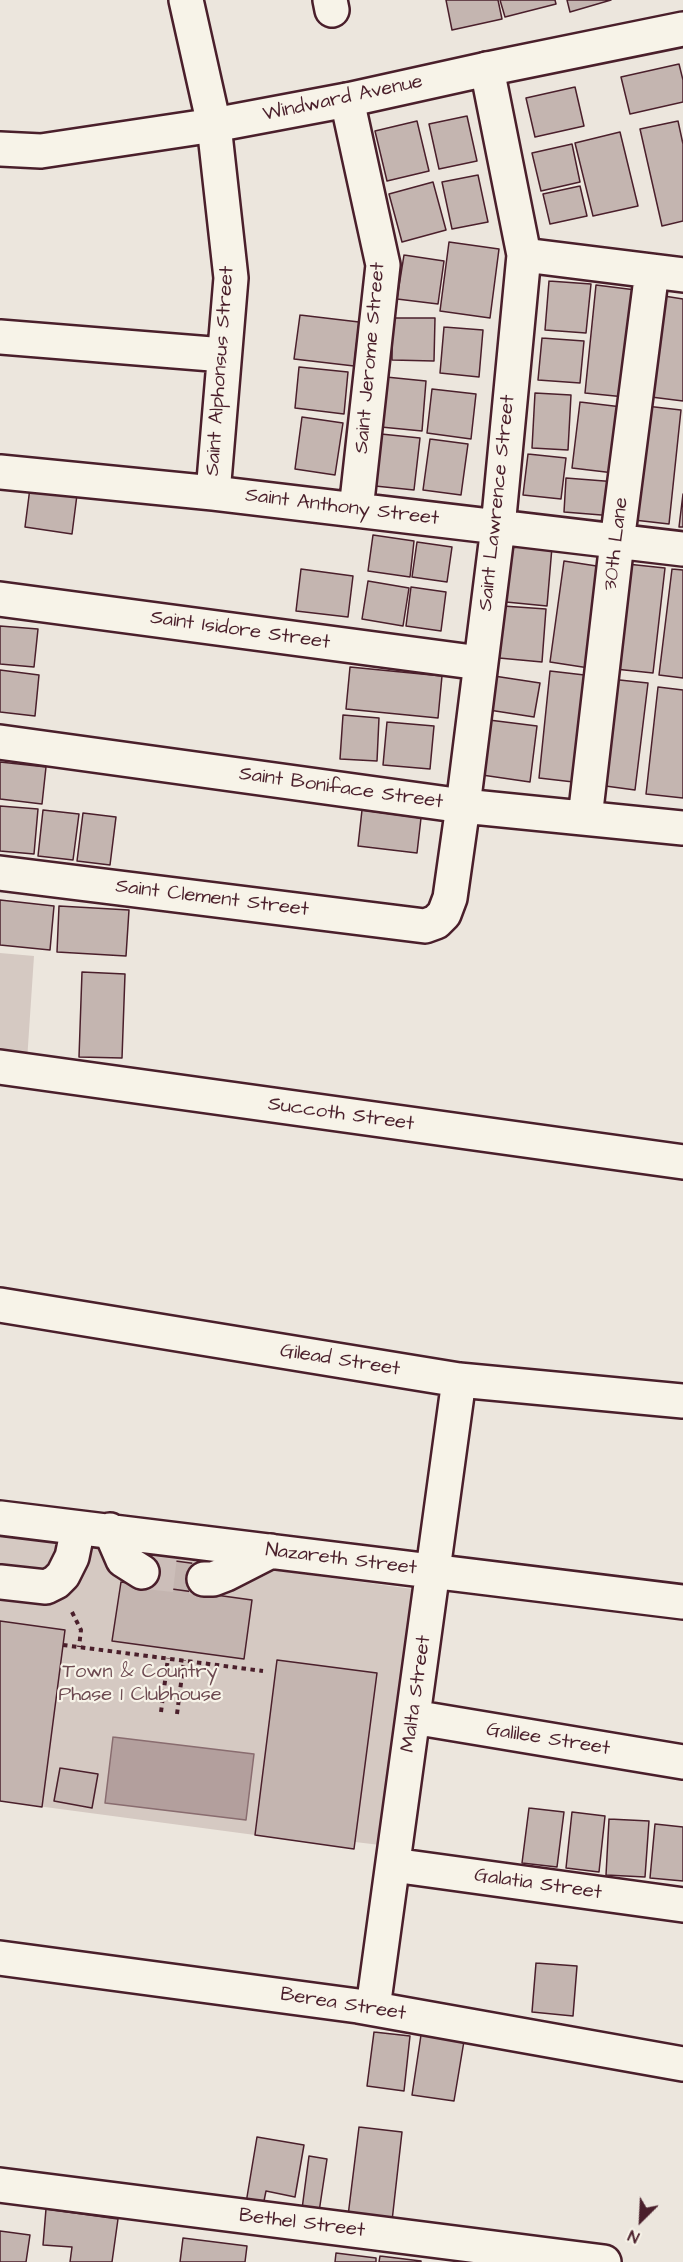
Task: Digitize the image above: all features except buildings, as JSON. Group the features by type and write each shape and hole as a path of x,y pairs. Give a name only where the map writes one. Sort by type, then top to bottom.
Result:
{"street":[{"name":"Saint Alphonsus Street","path":"186,0 214,125 231,278 213,493"},
{"name":"Windward Avenue","path":"0,149 40,151 214,125 347,100 683,29"},
{"name":"Saint Lawrence Street","path":"425,926 436,922 444,914 450,898 498,527 524,255 487,69"},
{"name":"Saint Jerome Street","path":"347,100 383,265 356,510"},
{"path":"524,255 668,273"},
{"name":"30th Lane","path":"585,818 617,542 668,273"},
{"path":"0,337 224,355"},
{"name":"Saint Anthony Street","path":"0,472 213,493 683,549"},
{"name":"Saint Isidore Street","path":"0,598 480,663"},
{"name":"Saint Boniface Street","path":"0,742 463,806 683,828"},
{"name":"Saint Clement Street","path":"0,873 425,926"},
{"name":"Succoth Street","path":"0,1067 683,1162"},
{"name":"Gilead Street","path":"0,1305 459,1380 683,1401"},
{"name":"Malta Street","path":"373,2008 459,1380"},
{"name":"Nazareth Street","path":"0,1518 683,1602"},
{"path":"0,1582 46,1587 56,1582 63,1575 72,1557 78,1528"},
{"path":"110,1530 123,1560 142,1572"},
{"path":"204,1579 213,1579 226,1574 271,1551"},
{"name":"Galilee Street","path":"413,1717 683,1762"},
{"name":"Galatia Street","path":"393,1865 683,1905"},
{"name":"Berea Street","path":"0,1958 373,2008 683,2064"},
{"name":"Bethel Street","path":"0,2185 604,2262"}],"path":[{"path":"63,1645 263,1671"},
{"path":"161,1712 168,1658"},
{"path":"177,1714 184,1660"}],"green space":[{"path":"0,953 34,956 27,1061 0,1058"},
{"name":"Town & Country Phase 1 Clubhouse","path":"0,1533 420,1590 380,1845 256,1830 255,1835 0,1801"}],"shaded area":[{"path":"113,1737 254,1754 246,1820 105,1803"}],"tunnel":[{"path":"142,1572 204,1579"}]}
